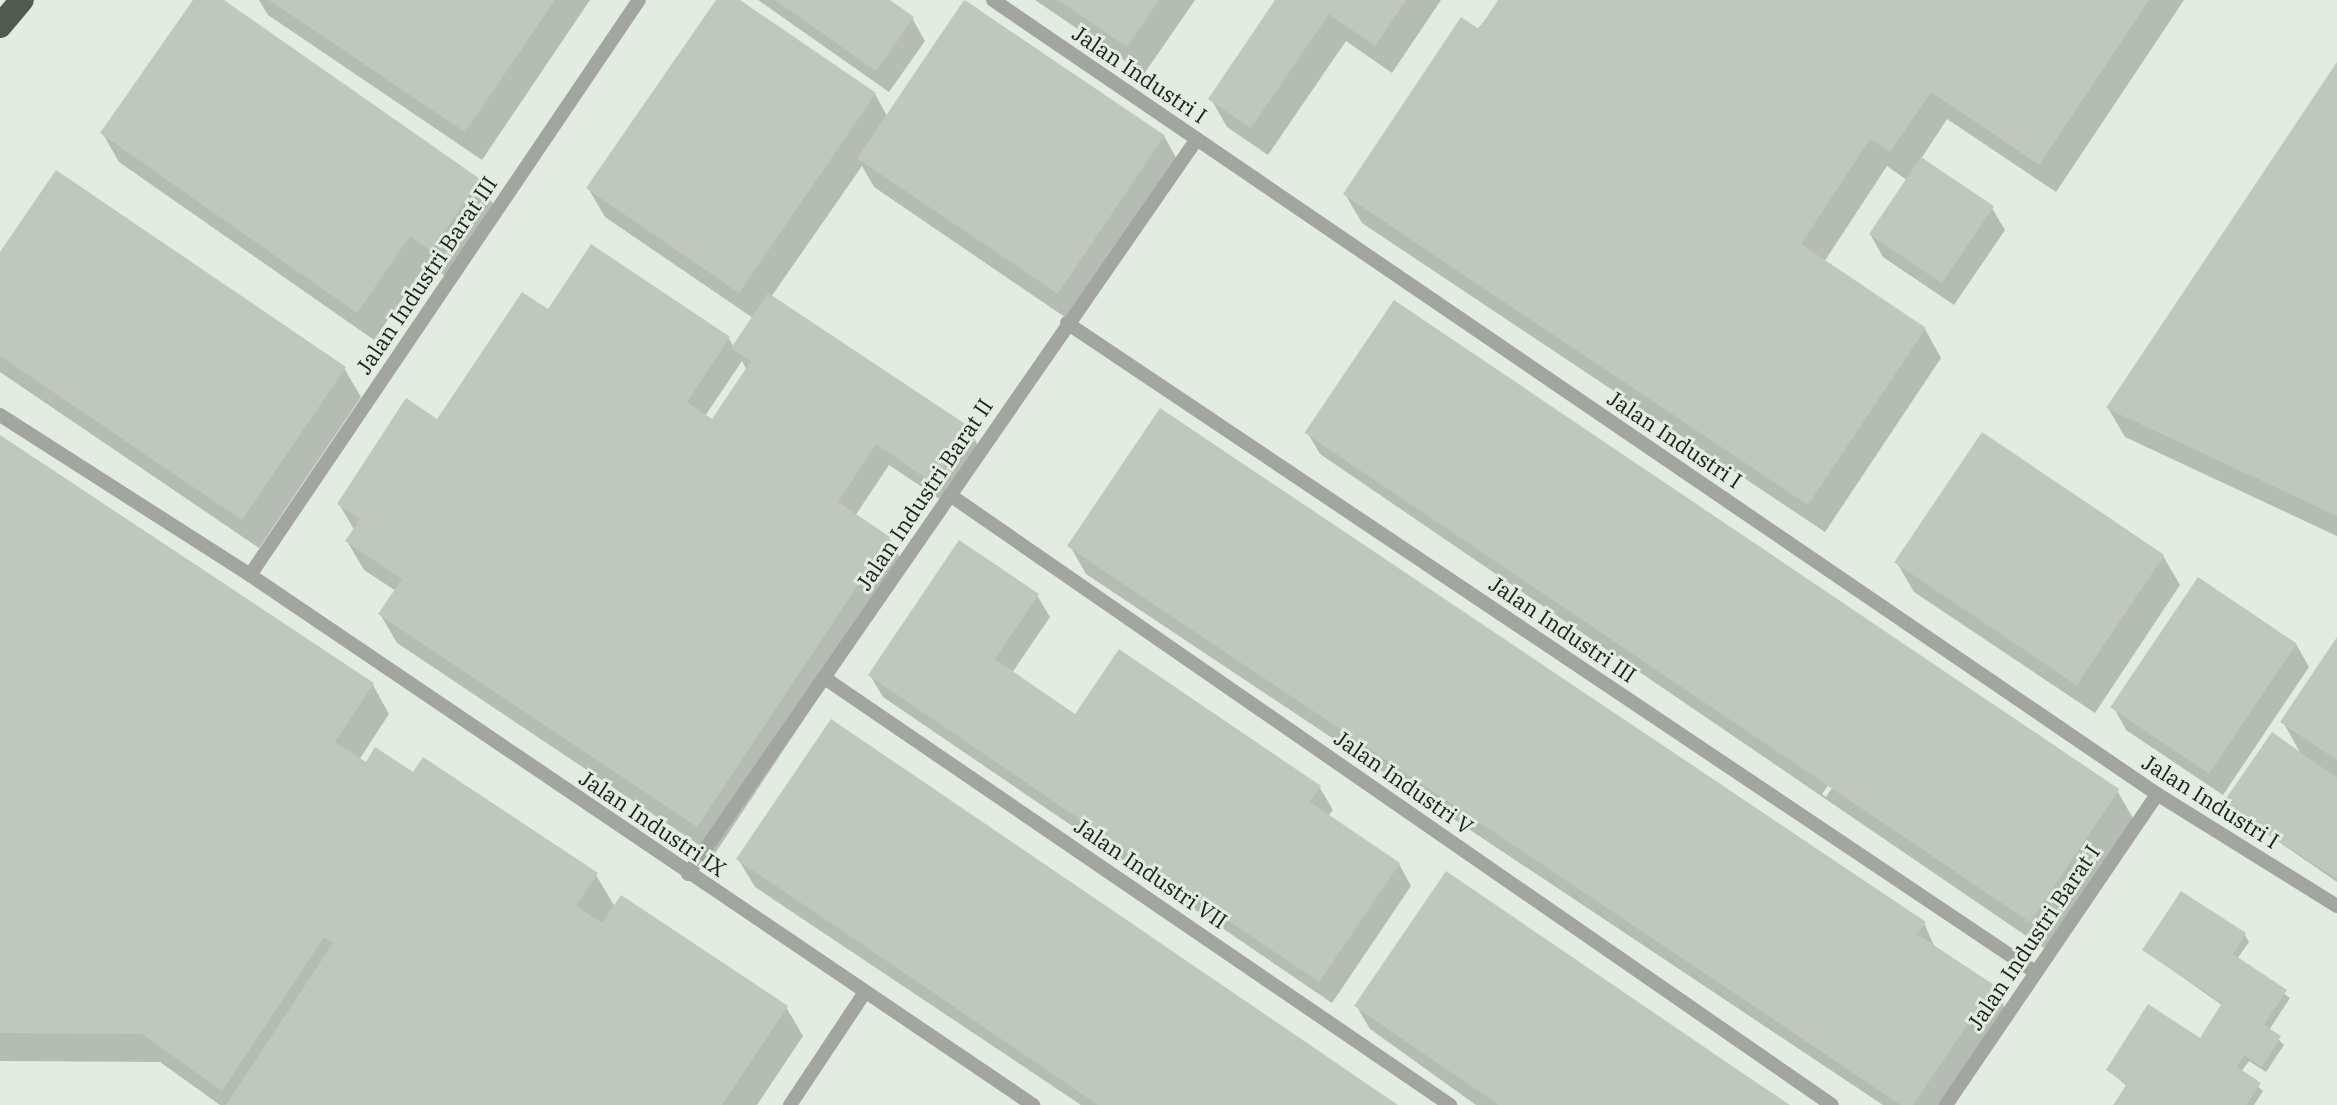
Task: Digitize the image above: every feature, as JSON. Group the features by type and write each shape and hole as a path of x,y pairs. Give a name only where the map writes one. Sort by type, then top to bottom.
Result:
{"highway":[{"path":"0,26 22,0"}],"lane":[{"name":"Jalan Industri Barat III","path":"250,575 639,0"},
{"name":"Jalan Industri I","path":"993,0 2157,794 2337,906"},
{"name":"Jalan Industri Barat II","path":"688,874 826,679 1067,323 1197,139"},
{"name":"Jalan Industri III","path":"1067,323 2035,972"},
{"name":"Jalan Industri IX","path":"0,415 250,575 1033,1105"},
{"name":"Jalan Industri V","path":"950,495 1832,1105"},
{"name":"Jalan Industri VII","path":"826,679 1450,1105"},
{"name":"Jalan Industri Barat I","path":"1946,1105 2157,794"},
{"path":"790,1105 865,992"}],"building":[{"path":"193,0 224,0 480,179 431,251 410,236 357,313 100,133"},
{"path":"269,0 555,0 465,132"},
{"path":"716,0 740,0 876,93 739,293 586,188"},
{"path":"775,0 890,0 914,17 876,71"},
{"path":"964,0 1165,135 1058,294 857,158"},
{"path":"1058,0 1159,0 1127,47"},
{"path":"1275,0 1406,0 1375,46 1329,14 1251,128 1208,99"},
{"path":"1498,0 2149,0 2039,165 1931,92 1890,152 1870,139 1801,244 1926,328 1808,505 1343,194 1461,17 1479,29"},
{"path":"2337,62 2337,516 2106,408"},
{"path":"1921,157 1994,206 1942,283 1869,234"},
{"path":"56,170 346,367 242,520 0,356 0,252"},
{"path":"591,244 730,337 687,402 712,419 751,361 731,348 768,293 970,427 933,483 876,444 838,502 890,537 697,827 378,614 402,579 345,541 360,519 337,504 406,398 437,419 522,292 548,309"},
{"path":"1394,300 2119,789 2030,922 1305,433"},
{"path":"1160,408 1926,922 1917,934 1994,985 1913,1105 1901,1105 1067,546"},
{"path":"1982,432 2164,555 2077,685 1894,562"},
{"path":"0,435 374,683 335,742 366,762 375,747 413,772 423,757 598,873 576,906 602,923 621,895 788,1006 722,1105 226,1105 333,943 324,937 222,1091 142,1034 0,1033"},
{"path":"959,540 1039,594 995,659 1075,714 1119,649 1321,786 1310,802 1400,863 1319,982 868,675"},
{"path":"2198,577 2297,644 2209,774 2110,707"},
{"path":"2337,637 2337,760 2280,722"},
{"path":"831,719 1398,1105 1098,1105 736,859"},
{"path":"2272,732 2337,778 2337,879 2222,804"},
{"path":"1446,871 1790,1105 1499,1105 1354,1006"},
{"path":"2181,891 2246,933 2233,954 2287,990 2264,1025 2281,1036 2262,1067 2244,1055 2237,1067 2261,1083 2246,1105 2113,1105 2127,1084 2106,1070 2148,1004 2200,1038 2222,1003 2142,950"}]}
